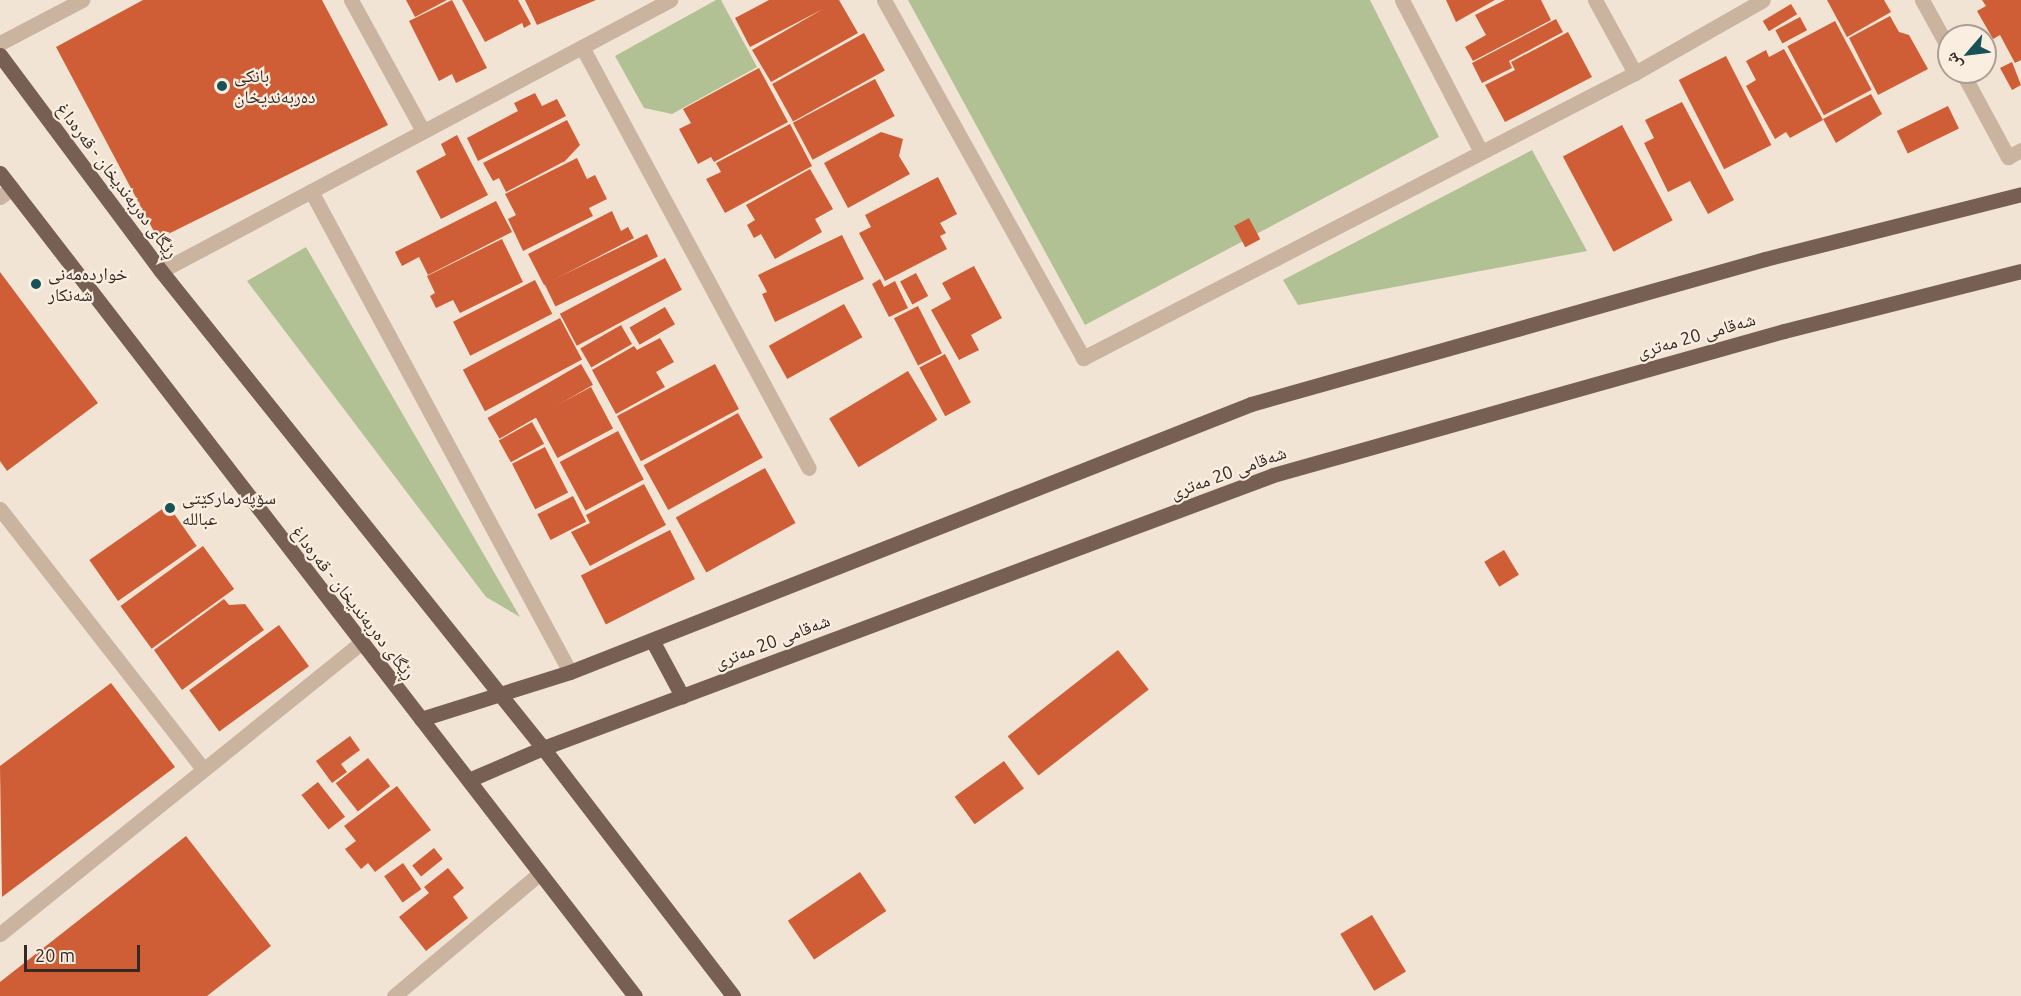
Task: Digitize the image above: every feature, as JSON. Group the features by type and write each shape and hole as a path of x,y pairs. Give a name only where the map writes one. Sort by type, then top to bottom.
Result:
{"main road":[{"name":"ڕێگای دەربەندیخان - قەرەداغ","path":"0,55 161,271 543,748 733,996"},
{"name":"ڕێگای دەربەندیخان - قەرەداغ","path":"0,173 6,192 360,644 471,779 539,874 635,996"},
{"path":"421,719 497,693 570,672 1251,404 1766,259 2021,194"},
{"name":"شەقامی 20 مەتری","path":"471,779 543,748 1273,475 1784,331 2021,271"},
{"path":"652,640 682,696"}],"street":[{"path":"0,43 82,0"},
{"path":"351,0 423,131"},
{"path":"161,271 670,0"},
{"path":"884,0 1083,358 1635,73 1763,0"},
{"path":"1402,0 1481,152"},
{"path":"1595,0 1635,73"},
{"path":"1922,0 1937,27"},
{"path":"582,47 809,468"},
{"path":"1968,84 2008,157 2021,150"},
{"path":"311,191 570,672"},
{"path":"0,509 203,769"},
{"path":"0,934 360,644"},
{"path":"394,996 539,874"}],"green space":[{"path":"716,0 721,0 757,67 672,114 644,108 615,56"},
{"path":"908,0 1370,0 1439,137 1085,325"},
{"path":"1532,150 1587,251 1298,305 1283,280"},
{"path":"306,247 520,617 486,597 247,281"}],"building":[{"name":"بانکی دەربەندیخان","path":"143,0 322,0 388,125 158,239 56,47"},
{"path":"406,0 447,0 415,17"},
{"path":"452,0 487,68 456,83 452,74 439,81 409,21"},
{"path":"462,0 518,0 531,24 524,28 522,23 485,42"},
{"path":"525,0 596,0 537,25"},
{"path":"769,0 839,0 858,33 771,82 752,50 823,9 750,47 735,18"},
{"path":"1446,0 1495,0 1456,22"},
{"path":"1505,0 1541,0 1551,20 1473,61 1465,47 1486,35 1475,15"},
{"path":"1827,0 1884,0 1891,12 1847,37"},
{"path":"1982,0 2021,0 2021,60 2015,63 2000,35 1997,37 1997,24 1984,24 1977,11 1986,6"},
{"path":"1791,4 1797,14 1769,31 1763,21"},
{"path":"1890,16 1899,32 1909,35 1928,69 1878,95 1849,38"},
{"path":"1800,17 1807,30 1782,43 1775,30"},
{"path":"1556,19 1563,32 1509,61 1512,68 1482,83 1472,63"},
{"path":"1835,21 1872,90 1824,115 1787,46"},
{"path":"1568,32 1592,77 1505,122 1485,85 1515,70 1511,62"},
{"path":"864,33 885,71 793,122 772,84"},
{"path":"1784,49 1823,120 1790,138 1786,132 1775,139 1746,86 1756,80 1746,61 1766,50 1769,57"},
{"path":"1726,56 1771,145 1724,169 1679,80"},
{"path":"2012,62 2021,85 2012,90 2000,68"},
{"path":"759,68 788,122 714,162 711,157 698,164 679,129 691,123 683,109"},
{"path":"875,79 895,116 813,160 793,123"},
{"path":"535,93 542,106 557,99 566,116 478,161 467,138 518,111 514,103"},
{"path":"1871,94 1882,114 1836,143 1823,119"},
{"path":"1682,102 1734,200 1708,214 1690,181 1668,192 1644,143 1654,138 1645,120"},
{"path":"1948,106 1959,128 1908,153 1897,131"},
{"path":"567,120 580,145 565,161 506,192 499,178 493,181 483,163"},
{"path":"790,124 812,166 725,213 706,179 721,172 716,163"},
{"path":"1622,125 1673,220 1614,252 1563,156"},
{"path":"881,132 903,139 899,156 910,174 848,208 824,163"},
{"path":"457,135 488,195 441,219 416,171 446,155 441,144"},
{"path":"577,158 587,179 595,175 607,199 589,208 593,216 523,251 508,219 516,215 505,194"},
{"path":"810,169 833,209 815,219 822,232 775,259 761,234 754,238 747,225 755,220 746,205"},
{"path":"938,177 957,214 940,223 946,233 940,236 947,249 885,281 859,233 871,227 865,215"},
{"path":"496,201 512,232 428,275 419,257 402,266 395,252"},
{"path":"612,211 621,231 628,227 634,238 544,285 528,254"},
{"path":"1249,218 1260,239 1245,247 1234,226"},
{"path":"647,234 658,256 555,306 545,284"},
{"path":"842,235 864,279 775,322 762,294 767,292 758,275"},
{"path":"502,239 523,282 460,313 453,300 436,308 430,296 435,293 427,276"},
{"path":"665,258 682,290 577,346 560,314"},
{"path":"974,266 1002,318 971,335 979,350 959,360 931,310 951,299 942,283"},
{"path":"0,272 98,403 7,471 0,461"},
{"path":"916,273 928,296 912,304 900,281"},
{"path":"880,279 884,287 895,281 908,308 889,317 872,284"},
{"path":"535,280 552,314 470,356 453,322"},
{"path":"844,304 862,337 787,379 769,346"},
{"path":"918,306 942,353 918,365 894,318"},
{"path":"665,307 675,324 639,345 629,328"},
{"path":"560,318 582,359 485,411 463,370"},
{"path":"621,325 632,344 591,368 580,348"},
{"path":"660,338 674,362 656,372 665,387 616,414 592,370 634,346 637,350"},
{"path":"945,354 971,403 945,416 919,368"},
{"path":"581,364 593,385 499,439 487,418"},
{"path":"715,364 739,409 641,461 617,416"},
{"path":"908,371 937,420 858,467 829,418"},
{"path":"591,387 613,428 557,458 535,417"},
{"path":"738,413 763,458 668,510 644,465"},
{"path":"532,422 544,444 511,462 499,440"},
{"path":"618,431 644,480 586,511 560,462"},
{"path":"545,447 568,492 535,509 512,464"},
{"path":"765,468 796,523 706,573 676,517"},
{"path":"644,484 666,525 590,566 571,532 590,523 586,515"},
{"path":"573,496 586,522 551,540 537,514"},
{"path":"168,505 197,546 118,601 89,560"},
{"path":"670,530 695,579 606,624 581,575"},
{"path":"203,546 234,589 152,649 120,606"},
{"path":"1504,550 1519,575 1499,587 1484,562"},
{"path":"224,599 229,605 245,604 264,630 182,690 154,650"},
{"path":"279,625 309,666 219,732 189,690"},
{"path":"1118,650 1149,689 1038,776 1008,736"},
{"path":"111,683 175,767 2,897 0,766"},
{"path":"350,736 360,750 341,764 347,772 332,783 316,761"},
{"path":"368,758 390,786 358,812 336,783"},
{"path":"1004,761 1024,789 975,824 955,797"},
{"path":"318,782 345,817 329,830 301,795"},
{"path":"397,786 431,830 375,872 368,863 361,869 345,849 356,841 344,826"},
{"path":"186,836 271,946 207,996 0,996 0,982"},
{"path":"434,848 443,859 421,877 412,866"},
{"path":"403,863 421,889 403,902 384,876"},
{"path":"448,868 464,888 453,897 468,918 426,951 399,917 429,893 424,887"},
{"path":"860,872 886,911 814,960 788,921"},
{"path":"1372,915 1406,972 1374,991 1340,934"}],"place":[{"name":"بانکی دەربەندیخان","path":"222,86"},
{"name":"خواردەمەنی شەنکار","path":"36,284"},
{"name":"سۆپه‌رماركێتى عبالله","path":"170,508"}]}
